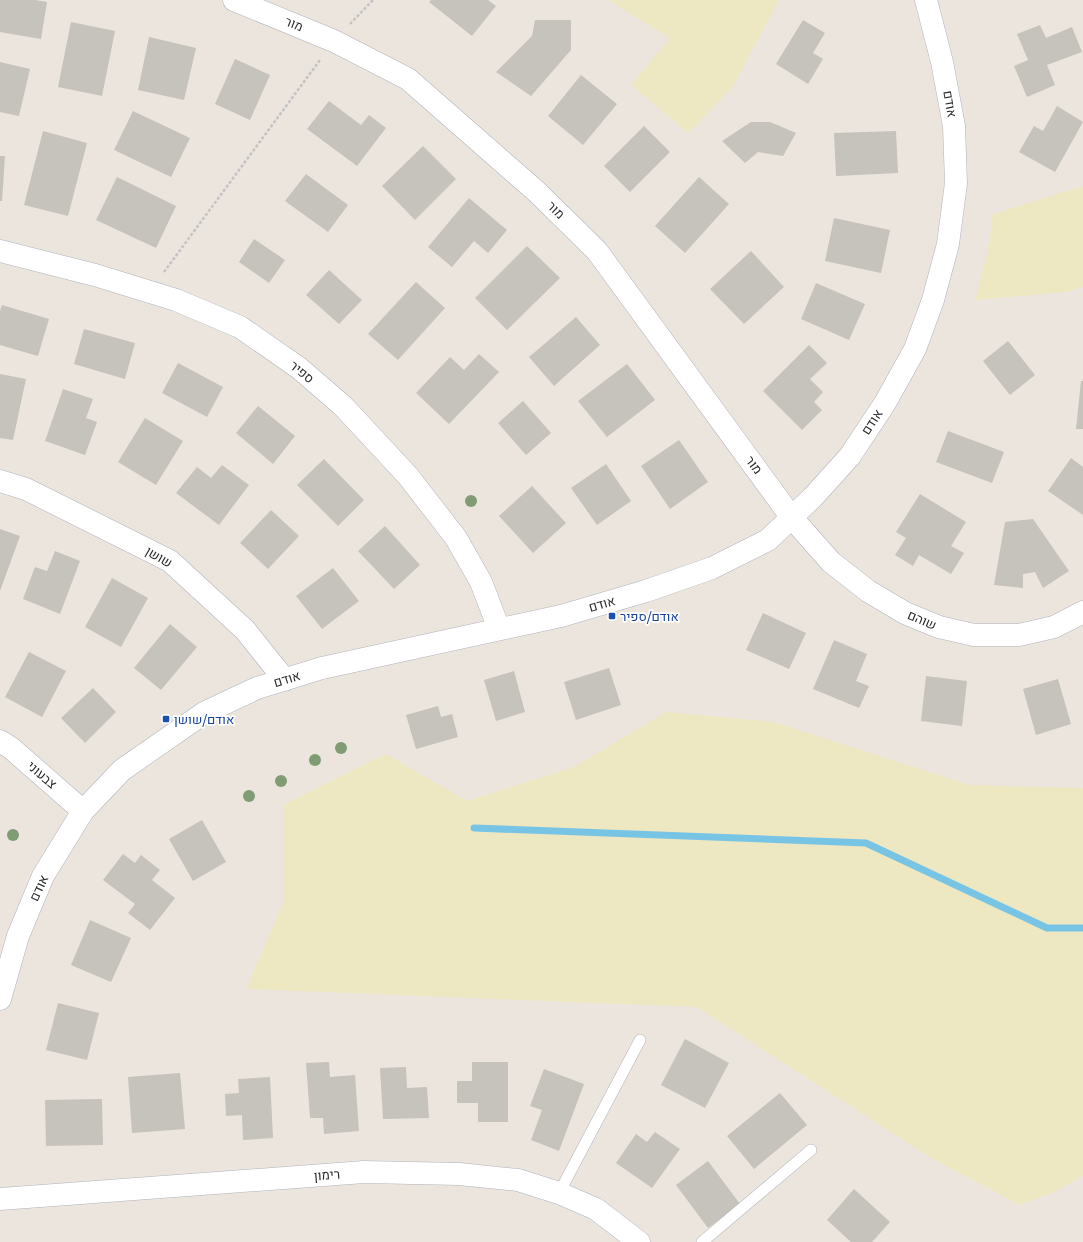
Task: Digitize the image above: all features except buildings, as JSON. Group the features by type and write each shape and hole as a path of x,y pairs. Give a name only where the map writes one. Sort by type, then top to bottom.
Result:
{"street":[{"name":"מור","path":"234,0 334,41 408,79 537,192 597,250 792,518"},
{"name":"אודם","path":"0,1000 18,936 43,876 83,811 122,770 204,713 257,688 322,668 561,616 646,591 712,568 768,540 792,518 850,456 885,403 915,349 933,300 946,251 956,183 954,126 942,62 926,0"},
{"name":"ספיר","path":"0,251 95,275 176,300 240,327 299,368 343,406 408,476 456,538 481,582 499,629"},
{"name":"שושן","path":"0,481 26,489 170,561 245,630 285,680"},
{"name":"שוהם","path":"792,518 831,562 868,591 905,613 939,628 974,635 1019,635 1054,628 1083,612"},
{"name":"צבעוני","path":"0,742 11,748 83,811"},
{"name":"רימון","path":"0,1199 364,1172 459,1174 518,1180 559,1193 596,1209 639,1242"}],"lane":[{"path":"559,1193 640,1040"},
{"path":"702,1242 811,1150"}],"path":[{"path":"149,291 334,41 373,0"}],"sand":[{"path":"608,0 779,0 732,88 688,133 631,85 670,38"},
{"path":"1083,186 1083,287 1067,292 975,300 987,254 993,214"},
{"path":"666,712 774,722 970,785 1083,788 1083,1176 1054,1192 1020,1205 931,1158 697,1007 246,989 283,903 283,805 386,754 467,801 574,767"}],"waterway":[{"path":"474,828 866,843 1047,928 1083,928"}],"place":[{"name":"אודם/ספיר","path":"612,616"},
{"name":"אודם/שושן","path":"166,719"}]}
